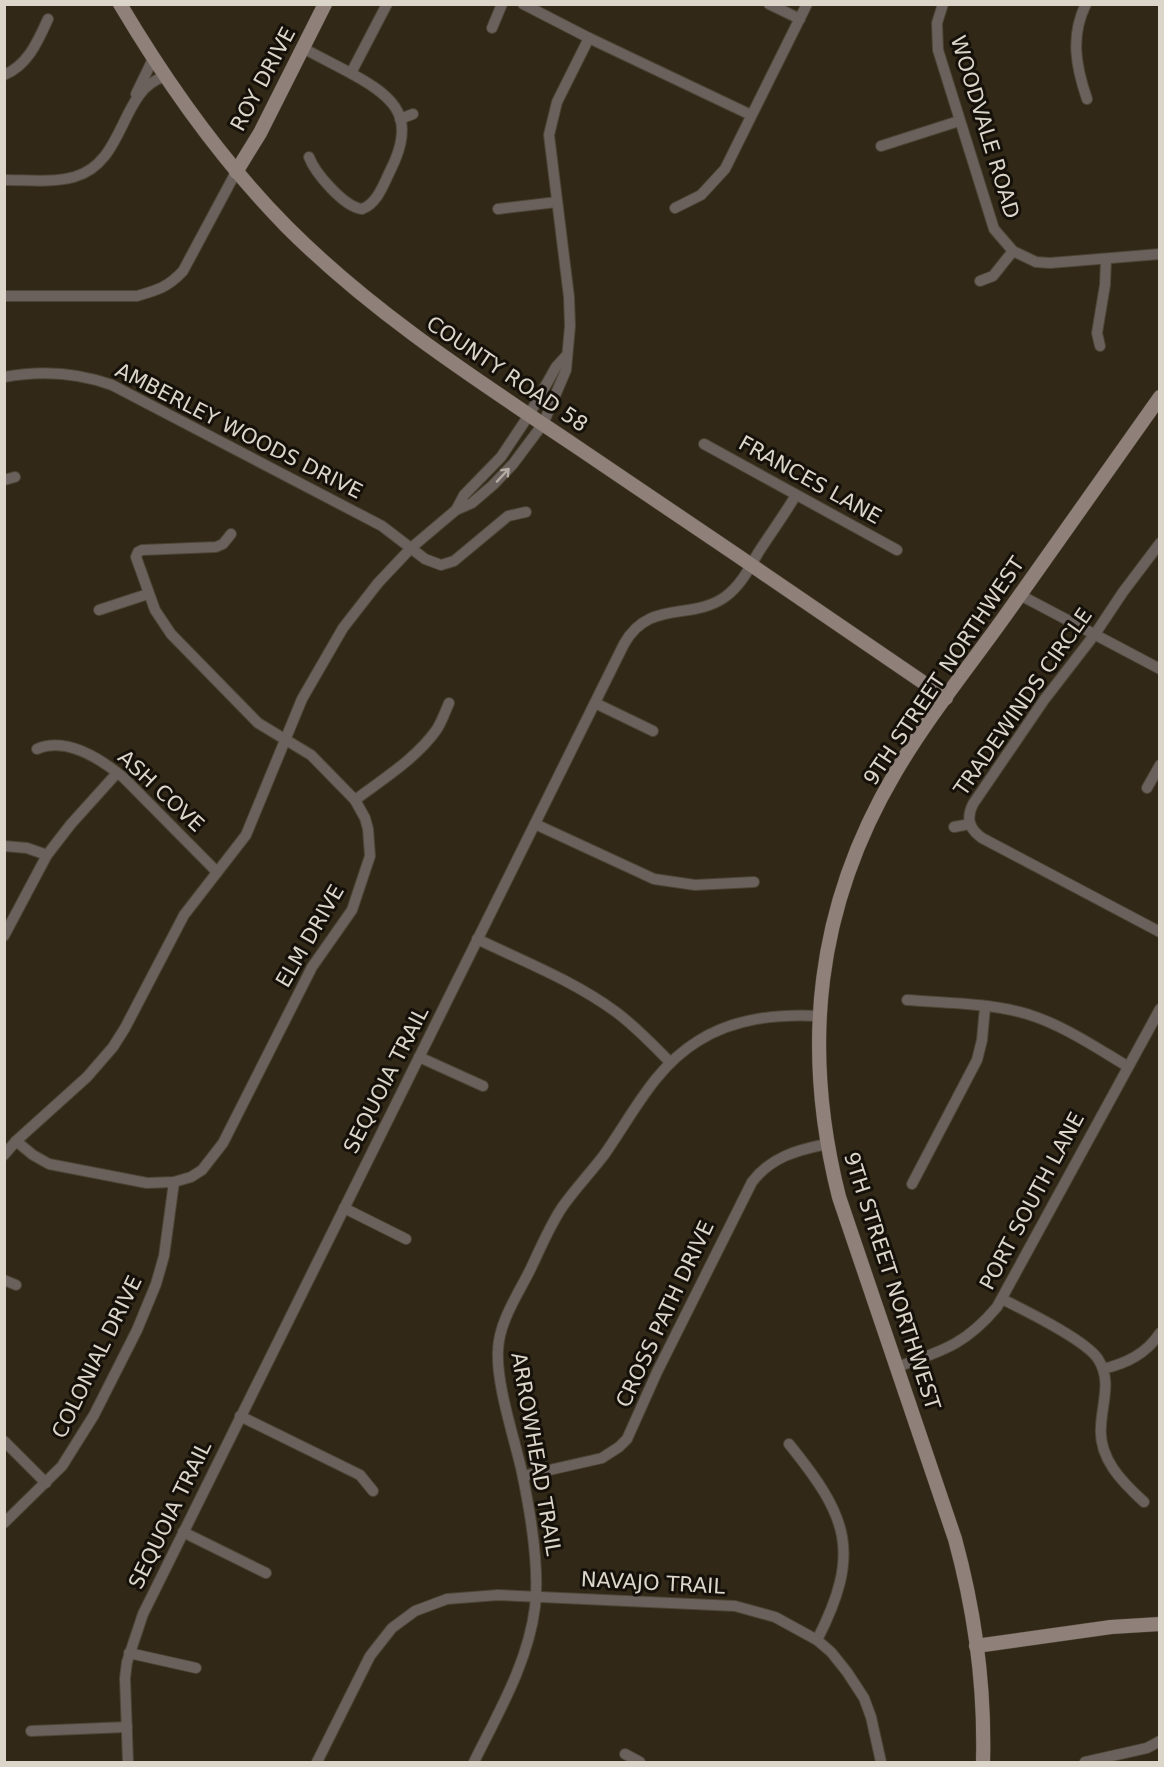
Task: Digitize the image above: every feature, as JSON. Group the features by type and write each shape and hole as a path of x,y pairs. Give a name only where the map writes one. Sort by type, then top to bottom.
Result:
{"street":[{"name":"COUNTY ROAD 58","path":"120,4 164,77 236,172 309,248 373,304 421,341 946,698"},
{"name":"ROY DRIVE","path":"236,172 260,133 325,4"},
{"path":"351,74 387,4"},
{"path":"492,28 502,4"},
{"path":"523,4 751,115"},
{"path":"769,4 800,19"},
{"path":"675,208 702,195 721,175 807,4"},
{"name":"WOODVALE ROAD","path":"943,4 937,23 936,38 944,74 990,220 1000,237 1013,251 1036,262 1050,263 1160,254"},
{"path":"1086,4 1079,23 1076,44 1077,64 1087,99"},
{"path":"4,75 17,68 33,50 48,19"},
{"path":"4,1155 16,1141 74,1090 113,1047 184,915 234,852 249,828 285,739 312,681 343,628 378,584 411,548 456,510 472,503 498,481 543,424 566,370 570,326 569,297 549,143 550,125 557,102 589,38"},
{"path":"303,48 380,90 389,98 400,119 403,135 398,155 376,197 365,208 359,209 349,204 317,173 309,157"},
{"path":"133,105 153,59"},
{"path":"4,180 62,179 75,177 89,170 106,157 133,105 152,82 164,77"},
{"path":"400,119 413,114"},
{"path":"881,146 959,121"},
{"path":"4,296 138,296 156,292 175,280 183,271 236,172"},
{"path":"498,209 557,202"},
{"path":"980,281 993,276 1013,251"},
{"path":"1100,346 1097,333 1105,285 1106,259"},
{"path":"456,510 464,495 501,457 529,415 556,367 567,355"},
{"name":"AMBERLEY WOODS DRIVE","path":"4,377 46,372 79,375 112,385 382,526 425,560 441,565 454,561 508,516 526,512"},
{"name":"9TH STREET NORTHWEST","path":"983,1762 982,1685 970,1601 955,1539 839,1197 827,1144 819,1089 819,1016 824,974 832,927 844,884 874,811 897,770 1160,397"},
{"name":"FRANCES LANE","path":"704,444 897,550"},
{"name":"SEQUOIA TRAIL","path":"128,1762 125,1678 129,1653 143,1614 628,637 638,626 655,615 704,606 719,600 733,590 752,566 796,495"},
{"name":"ELM DRIVE","path":"16,1141 33,1155 50,1164 147,1183 174,1182 191,1177 202,1170 219,1150 312,967 352,910 361,887 371,850 365,818 356,800 318,761 258,723 171,634 161,621 148,594 136,557 138,552 216,546 223,544 231,534"},
{"name":"TRADEWINDS CIRCLE","path":"1160,543 1044,700 968,814 974,832 982,838 1160,933"},
{"path":"99,610 148,594"},
{"path":"1020,595 1160,669"},
{"path":"356,800 406,761 428,740 440,724 449,703"},
{"path":"596,703 653,731"},
{"name":"ASH COVE","path":"37,749 48,744 69,747 97,759 117,773 217,872"},
{"path":"1147,788 1160,765"},
{"path":"4,936 47,855 71,824 117,773"},
{"path":"535,824 654,879 703,885 754,882"},
{"path":"954,826 970,824"},
{"path":"4,846 27,848 47,855"},
{"path":"477,939 565,981 598,1000 631,1024 670,1062"},
{"path":"907,1000 985,1007 1038,1018 1127,1066"},
{"path":"912,1184 977,1060 982,1040 985,1007"},
{"name":"PORT SOUTH LANE","path":"897,1367 956,1345 985,1321 1002,1299 1160,1009"},
{"name":"ARROWHEAD TRAIL","path":"474,1762 518,1669 534,1613 535,1562 523,1476 498,1363 498,1348 503,1326 563,1206 602,1157 645,1091 670,1062 710,1034 745,1021 768,1017 819,1016"},
{"path":"419,1057 483,1086"},
{"name":"CROSS PATH DRIVE","path":"523,1476 596,1460 623,1444 632,1430 657,1372 752,1182 762,1170 783,1155 827,1144"},
{"name":"COLONIAL DRIVE","path":"4,1523 68,1460 81,1439 151,1299 164,1256 174,1182"},
{"path":"344,1208 406,1239"},
{"path":"4,1280 16,1285"},
{"path":"1002,1299 1088,1347 1098,1359 1103,1369 1105,1397 1101,1433 1104,1451 1123,1481 1144,1502"},
{"path":"1103,1369 1128,1361 1138,1355 1150,1346 1160,1333"},
{"path":"240,1416 360,1475 373,1491"},
{"path":"4,1441 46,1483"},
{"path":"789,1444 822,1487 835,1511 842,1531 844,1548 840,1588 817,1640"},
{"path":"183,1532 266,1573"},
{"name":"NAVAJO TRAIL","path":"317,1762 370,1656 380,1640 405,1616 427,1605 447,1599 467,1596 535,1596 735,1606 775,1617 817,1640 840,1662 864,1698 875,1730 880,1762"},
{"path":"976,1646 1093,1630 1160,1624"},
{"path":"129,1653 196,1668"},
{"path":"31,1731 127,1727"},
{"path":"1085,1762 1147,1748 1160,1742"},
{"path":"625,1754 640,1762"}]}
